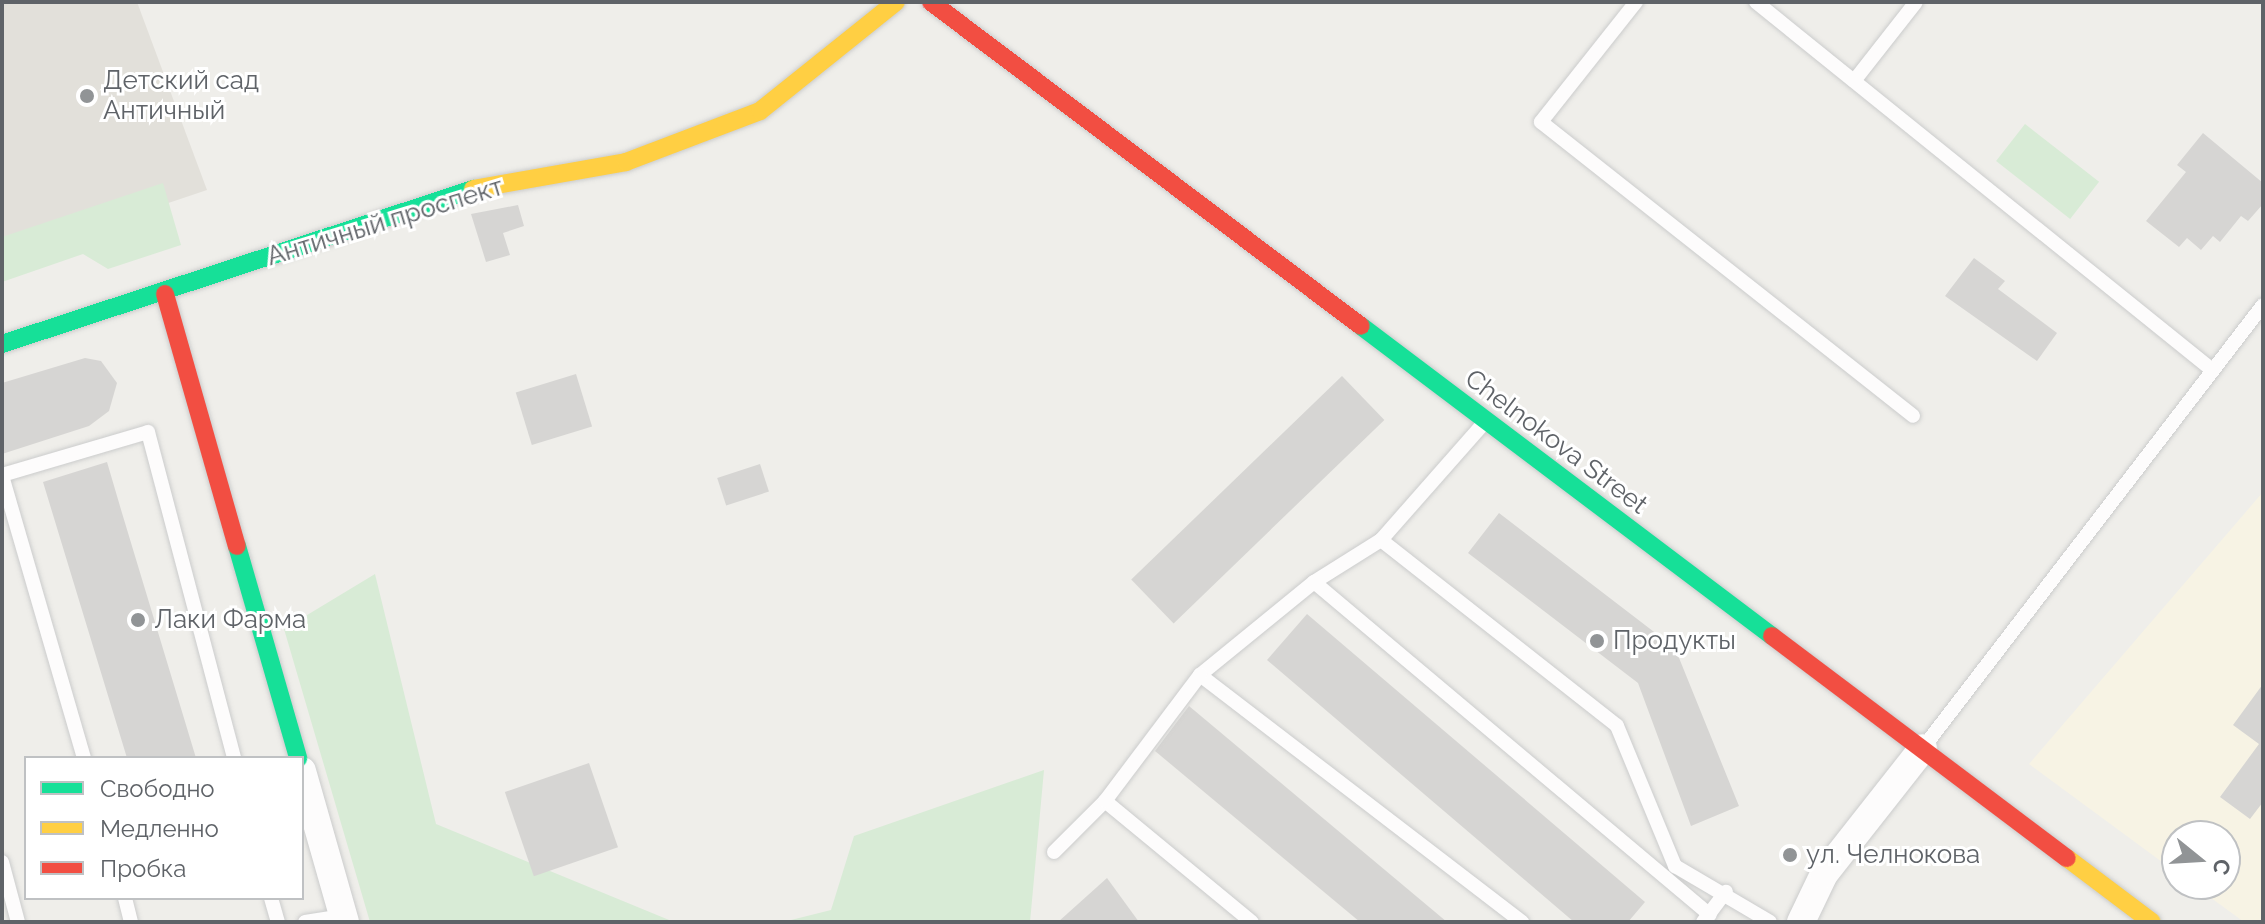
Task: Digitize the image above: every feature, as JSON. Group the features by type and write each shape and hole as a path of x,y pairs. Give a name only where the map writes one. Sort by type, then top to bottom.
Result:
{"street":[{"name":"Античный проспект","path":"2,344 165,294 474,189 626,162 760,111 896,2"},
{"name":"Chelnokova Street","path":"931,2 2152,922"},
{"path":"165,294 297,756"},
{"path":"1801,922 1824,874 1923,748"},
{"path":"304,778 344,919"}],"lane":[{"path":"1636,2 1541,122 1913,416"},
{"path":"1756,2 2211,369"},
{"path":"1854,81 1916,2"},
{"path":"1923,748 2263,305"},
{"path":"1054,852 1105,801 1200,675 1314,582 1381,540 1485,422"},
{"path":"83,756 2,475 148,432 233,756"},
{"path":"1381,540 1617,726 1675,866 1726,892 1770,922"},
{"path":"1314,582 1706,918 1726,892"},
{"path":"1200,675 1522,922"},
{"path":"1105,801 1252,922"},
{"path":"2,862 18,922"},
{"path":"126,900 131,922"},
{"path":"272,900 278,922"},
{"path":"305,922 344,919"}],"shaded area":[{"name":"Детский сад Античный","path":"2,2 137,2 207,190 2,259"},
{"path":"2263,492 2263,922 2244,922 2214,900 2241,900 2241,820 2161,820 2161,861 2029,764"}],"green space":[{"path":"2025,124 2099,182 2070,219 1996,161"},
{"path":"163,183 181,245 108,269 83,254 2,282 2,237"},
{"path":"375,574 436,824 674,922 370,922 284,629"},
{"path":"1044,770 1030,922 783,922 831,910 854,836"}],"building":[{"path":"2203,133 2263,183 2263,204 2248,221 2241,216 2220,242 2213,236 2201,250 2187,238 2179,247 2146,221 2186,172 2177,165"},
{"path":"518,205 524,226 503,233 510,255 486,262 471,214"},
{"path":"1974,258 2005,281 1998,289 2057,333 2037,361 1945,296"},
{"path":"85,358 101,361 117,383 109,411 89,426 2,454 2,383"},
{"path":"576,374 592,427 532,445 516,392"},
{"path":"1342,376 1384,420 1174,623 1131,580"},
{"path":"107,462 195,756 126,756 43,482"},
{"path":"760,464 769,492 726,505 717,478"},
{"path":"1499,513 1675,648 1739,806 1691,826 1638,683 1468,553"},
{"path":"1307,614 1645,902 1628,922 1574,922 1267,660"},
{"path":"2263,684 2263,802 2250,819 2220,797 2259,744 2233,725"},
{"path":"1189,706 1447,922 1360,922 1155,751"},
{"path":"589,763 618,847 534,876 505,792"},
{"path":"1107,878 1139,922 1058,922"}],"traffic: fast":[{"path":"2,344 473,189"},
{"path":"1361,326 1772,636"},
{"path":"237,546 297,756"}],"traffic: slow":[{"path":"473,189 626,162 760,111 896,2"},
{"path":"2067,858 2152,922"}],"traffic: jam":[{"path":"931,2 1361,326"},
{"path":"165,294 237,546"},
{"path":"1772,636 2067,858"}],"place":[{"name":"Детский сад Античный","path":"87,96"},
{"name":"Лаки Фарма","path":"138,620"},
{"name":"Продукты","path":"1597,641"},
{"name":"ул. Челнокова","path":"1790,855"}]}
